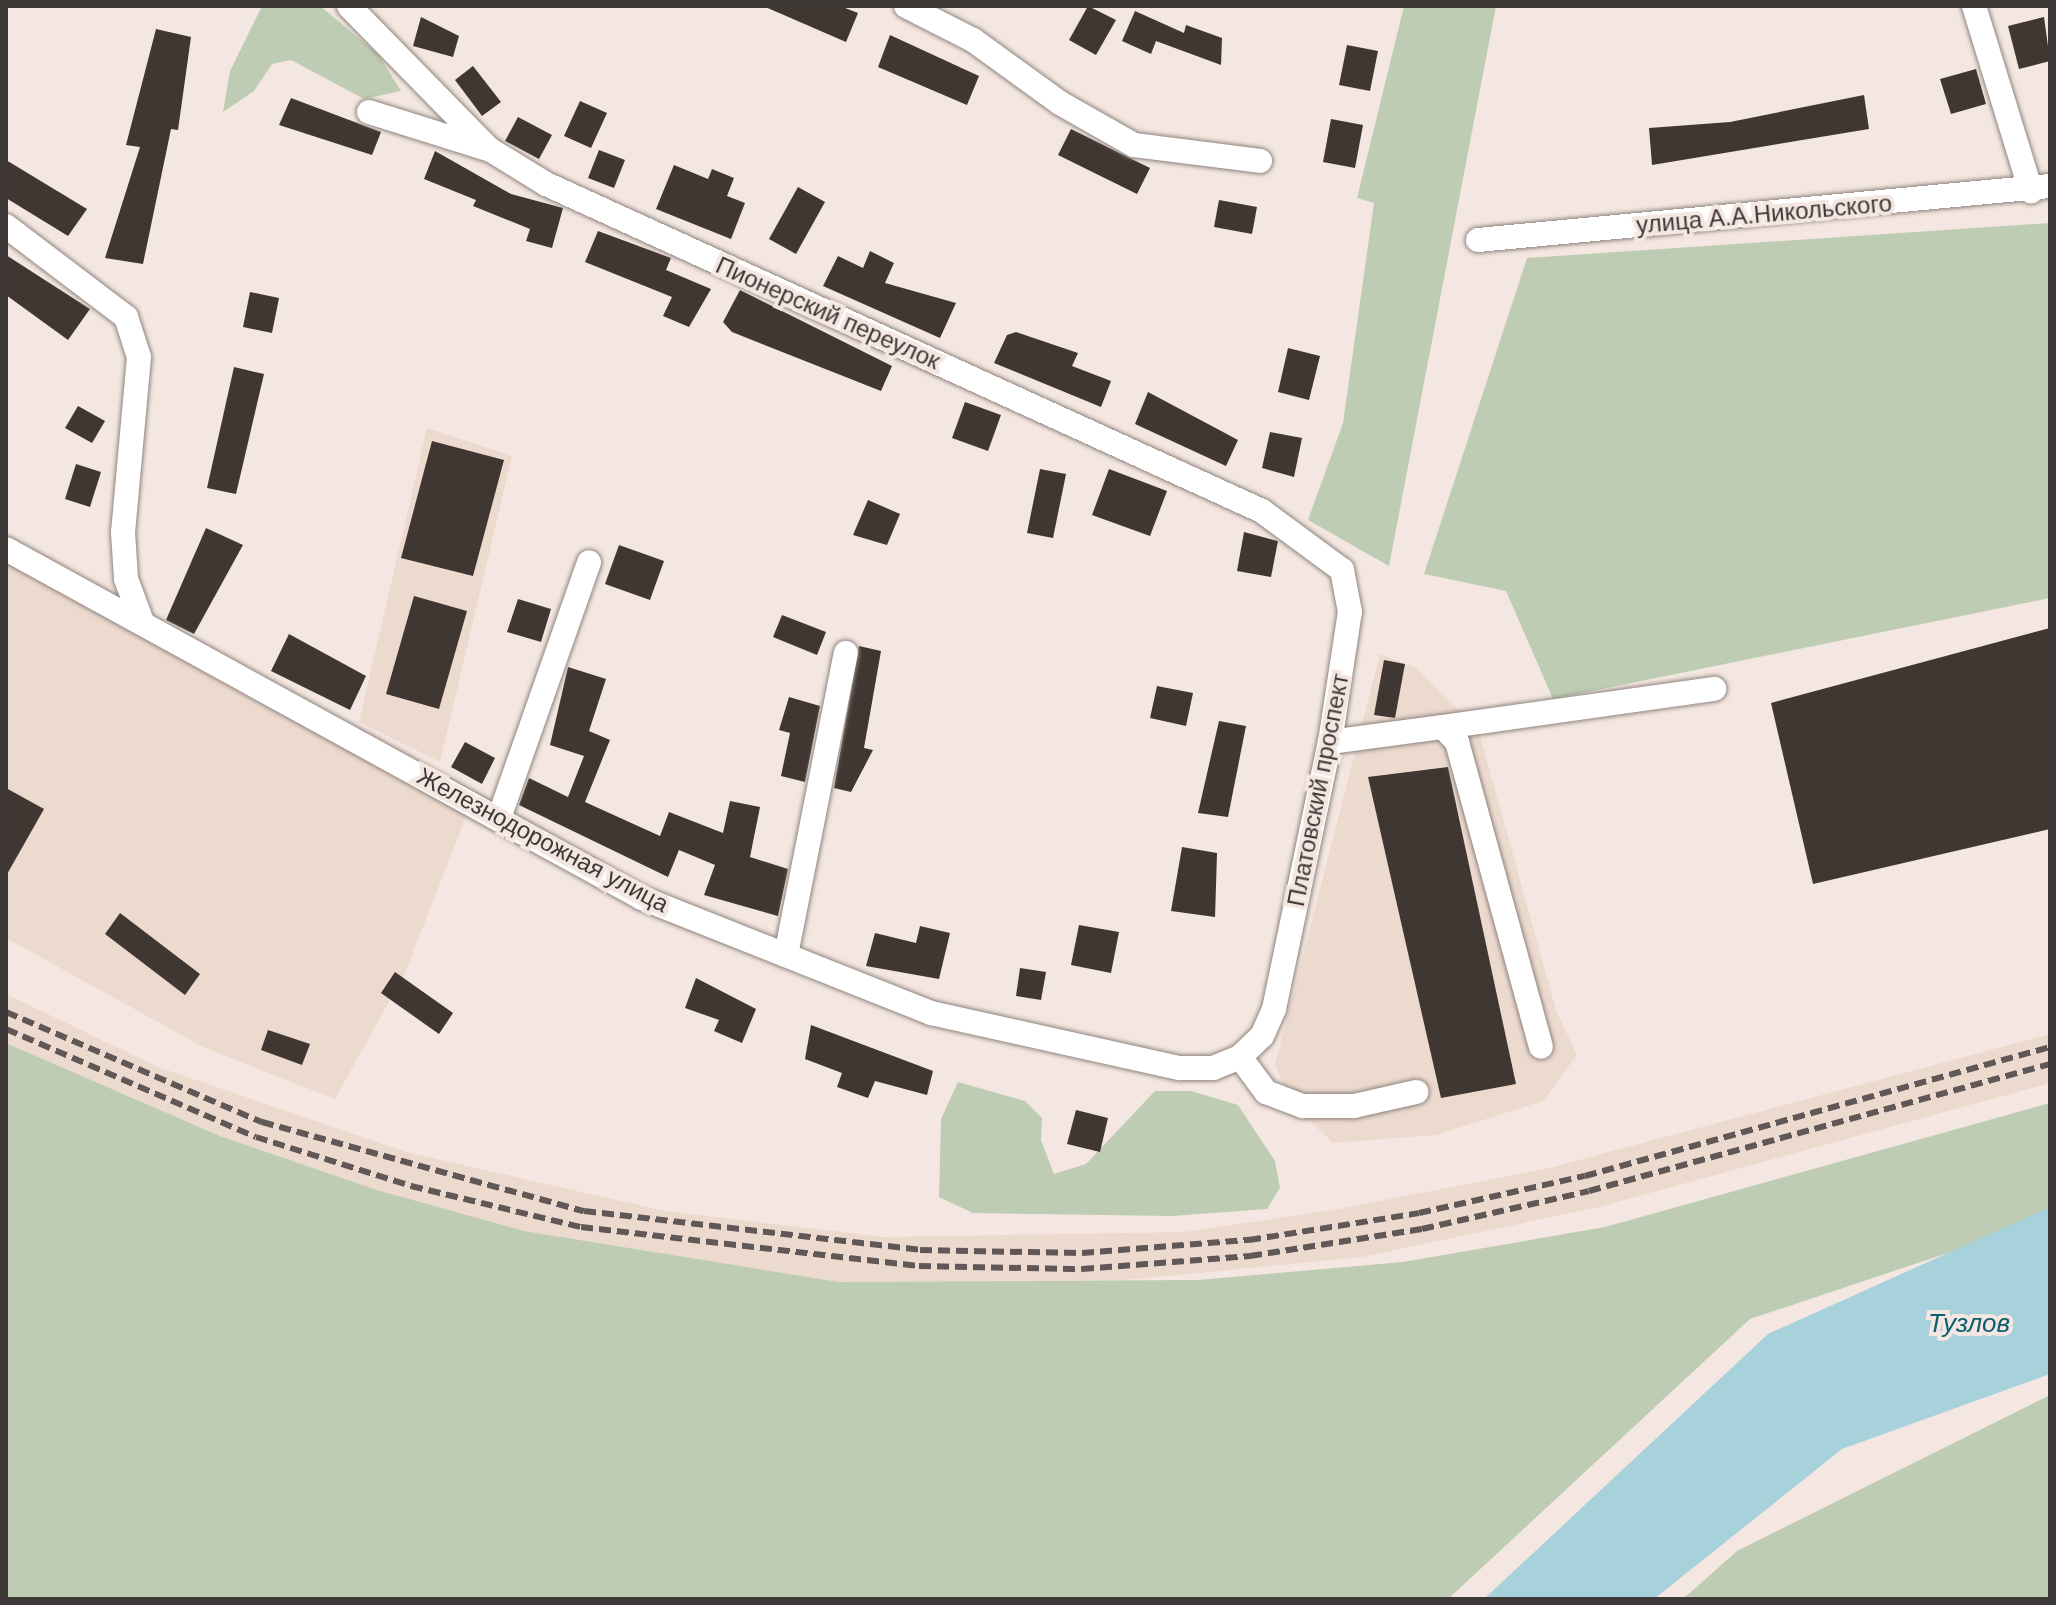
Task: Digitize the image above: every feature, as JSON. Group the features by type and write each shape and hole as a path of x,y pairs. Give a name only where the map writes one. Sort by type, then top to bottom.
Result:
{"street":[{"name":"Пионерский переулок","path":"349,6 489,149 546,184 1262,511 1342,570"},
{"path":"906,6 973,40 1060,103 1134,145 1260,161"},
{"path":"1974,6 2041,188"},
{"path":"369,112 489,149"},
{"name":"улица А.А.Никольского","path":"1478,240 2041,188"},
{"path":"6,226 126,317 139,357 123,532 126,579 141,619"},
{"name":"Железнодорожная улица","path":"6,549 141,619 642,898 931,1013 1180,1068 1213,1068 1240,1057"},
{"path":"499,818 589,562"},
{"name":"Платовский проспект","path":"1240,1057 1274,1009 1330,742 1350,612 1342,570"},
{"path":"786,955 846,653"},
{"path":"1330,742 1714,689"},
{"path":"1443,727 1457,742 1541,1047"},
{"path":"1240,1057 1266,1092 1303,1106 1354,1106 1416,1092"}],"shaded area":[{"path":"427,428 512,456 440,762 359,722"},
{"path":"6,558 467,814 403,978 453,1013 439,1034 390,1000 335,1099 203,1047 6,938"},
{"path":"1380,654 1416,668 1478,728 1556,1010 1577,1055 1543,1101 1436,1135 1333,1143 1293,1105 1275,1065"},
{"path":"6,994 158,1067 406,1152 665,1211 883,1237 1184,1232 1339,1209 1549,1168 2050,1034 2050,1083 1599,1207 1362,1257 1126,1280 839,1282 524,1231 377,1190 220,1136 6,1043"}],"green space":[{"path":"262,6 320,6 378,54 401,91 364,99 291,60 272,64 254,91 223,112 230,71"},
{"path":"1404,6 1496,6 1389,566 1308,520 1343,423 1374,203 1357,198"},
{"path":"2050,223 2050,598 1553,699 1506,591 1424,574 1527,258"},
{"path":"6,1043 220,1136 377,1190 524,1231 839,1282 1198,1280 1403,1262 1605,1227 2050,1103 2050,1219 1750,1319 1448,1599 6,1599"},
{"path":"958,1082 1025,1101 1042,1118 1041,1140 1054,1174 1086,1164 1155,1091 1191,1091 1238,1105 1275,1161 1280,1188 1267,1209 1172,1216 973,1213 939,1197 941,1119"},
{"path":"2050,1395 2050,1599 1683,1599 1737,1551"}],"water":[{"name":"Тузлов","path":"2050,1207 2050,1374 1842,1449 1654,1599 1484,1599 1768,1334"}],"building":[{"path":"763,6 840,6 858,13 846,42"},
{"path":"1088,6 1116,20 1096,55 1069,40"},
{"path":"1135,11 1184,33 1186,25 1222,38 1221,65 1156,41 1151,54 1122,41"},
{"path":"421,17 459,36 453,57 413,46"},
{"path":"2044,17 2050,61 2019,69 2008,26"},
{"path":"156,29 191,37 178,130 171,129 143,264 105,258 140,147 126,145"},
{"path":"890,35 979,76 967,105 878,67"},
{"path":"1347,45 1378,51 1370,91 1339,85"},
{"path":"473,66 501,102 482,116 455,80"},
{"path":"1976,69 1986,104 1951,114 1940,79"},
{"path":"1864,95 1869,129 1652,165 1649,128 1730,122"},
{"path":"291,98 381,132 372,155 279,125"},
{"path":"580,101 607,113 591,148 564,136"},
{"path":"518,117 552,135 539,159 505,141"},
{"path":"1331,119 1363,125 1355,168 1323,162"},
{"path":"1071,129 1150,168 1137,194 1058,155"},
{"path":"599,150 625,160 614,188 588,178"},
{"path":"435,151 511,194 563,208 552,248 526,241 530,229 473,206 476,200 424,179"},
{"path":"6,160 87,209 68,236 6,198"},
{"path":"674,165 708,179 712,169 734,178 727,196 745,203 731,239 656,209"},
{"path":"798,187 825,202 796,254 769,239"},
{"path":"1219,200 1257,207 1252,234 1214,227"},
{"path":"598,231 671,258 666,270 711,289 689,327 663,316 672,297 585,262"},
{"path":"870,251 894,263 885,283 956,303 940,338 823,286 838,256 863,268"},
{"path":"6,255 90,309 68,340 6,295"},
{"path":"740,290 892,366 881,391 732,332 723,322"},
{"path":"250,292 279,298 272,333 243,327"},
{"path":"1016,332 1078,353 1072,366 1111,381 1101,407 994,363 1007,335"},
{"path":"1288,348 1320,356 1309,400 1278,392"},
{"path":"234,367 264,374 236,494 207,488"},
{"path":"1148,392 1238,440 1226,466 1135,424"},
{"path":"965,402 1001,415 988,451 952,438"},
{"path":"78,406 105,421 92,443 65,428"},
{"path":"1270,432 1302,438 1294,477 1262,468"},
{"path":"432,441 504,460 473,576 401,558"},
{"path":"76,464 101,472 90,507 65,499"},
{"path":"1040,469 1066,474 1053,538 1027,533"},
{"path":"1109,469 1167,491 1150,536 1092,515"},
{"path":"868,500 900,514 887,545 853,535"},
{"path":"206,528 243,545 194,634 166,620"},
{"path":"1244,532 1278,541 1271,577 1237,571"},
{"path":"619,545 664,561 650,600 605,584"},
{"path":"414,596 467,611 439,709 386,694"},
{"path":"518,599 551,609 541,642 507,632"},
{"path":"782,615 826,632 817,655 773,637"},
{"path":"2050,628 2050,829 1813,884 1771,703"},
{"path":"289,634 366,676 350,710 271,671"},
{"path":"859,646 881,651 864,748 873,750 851,792 834,788"},
{"path":"1384,660 1405,664 1395,718 1374,715"},
{"path":"568,667 606,679 589,731 610,740 585,802 660,836 669,812 723,833 730,801 760,807 750,857 788,869 778,916 704,895 715,865 679,850 668,877 519,805 529,778 568,797 584,756 550,745"},
{"path":"1157,686 1193,693 1186,726 1150,718"},
{"path":"789,697 820,706 805,782 781,776 790,733 779,730"},
{"path":"1219,721 1246,726 1228,817 1198,813"},
{"path":"465,742 495,758 482,784 451,767"},
{"path":"1448,767 1516,1084 1441,1098 1368,777"},
{"path":"6,788 44,809 6,876"},
{"path":"1182,847 1217,853 1215,917 1171,911"},
{"path":"120,913 200,974 185,995 105,934"},
{"path":"1079,925 1119,932 1111,973 1071,965"},
{"path":"920,926 950,933 939,979 866,966 875,933 916,943"},
{"path":"1020,968 1046,972 1041,1000 1016,996"},
{"path":"395,972 453,1013 439,1034 381,993"},
{"path":"696,978 756,1009 742,1043 714,1031 719,1020 685,1008"},
{"path":"811,1025 933,1071 927,1095 875,1081 868,1098 837,1087 842,1073 805,1059"},
{"path":"268,1030 310,1044 302,1065 261,1050"},
{"path":"1076,1110 1108,1118 1100,1152 1067,1144"}],"railway":[{"path":"6,1012 262,1122 584,1211 920,1250 1082,1253 1249,1240 1419,1213 1585,1176 2050,1047"},
{"path":"6,1029 256,1137 411,1186 581,1227 919,1266 1082,1269 1250,1256 1422,1229 1589,1191 2050,1064"}]}
